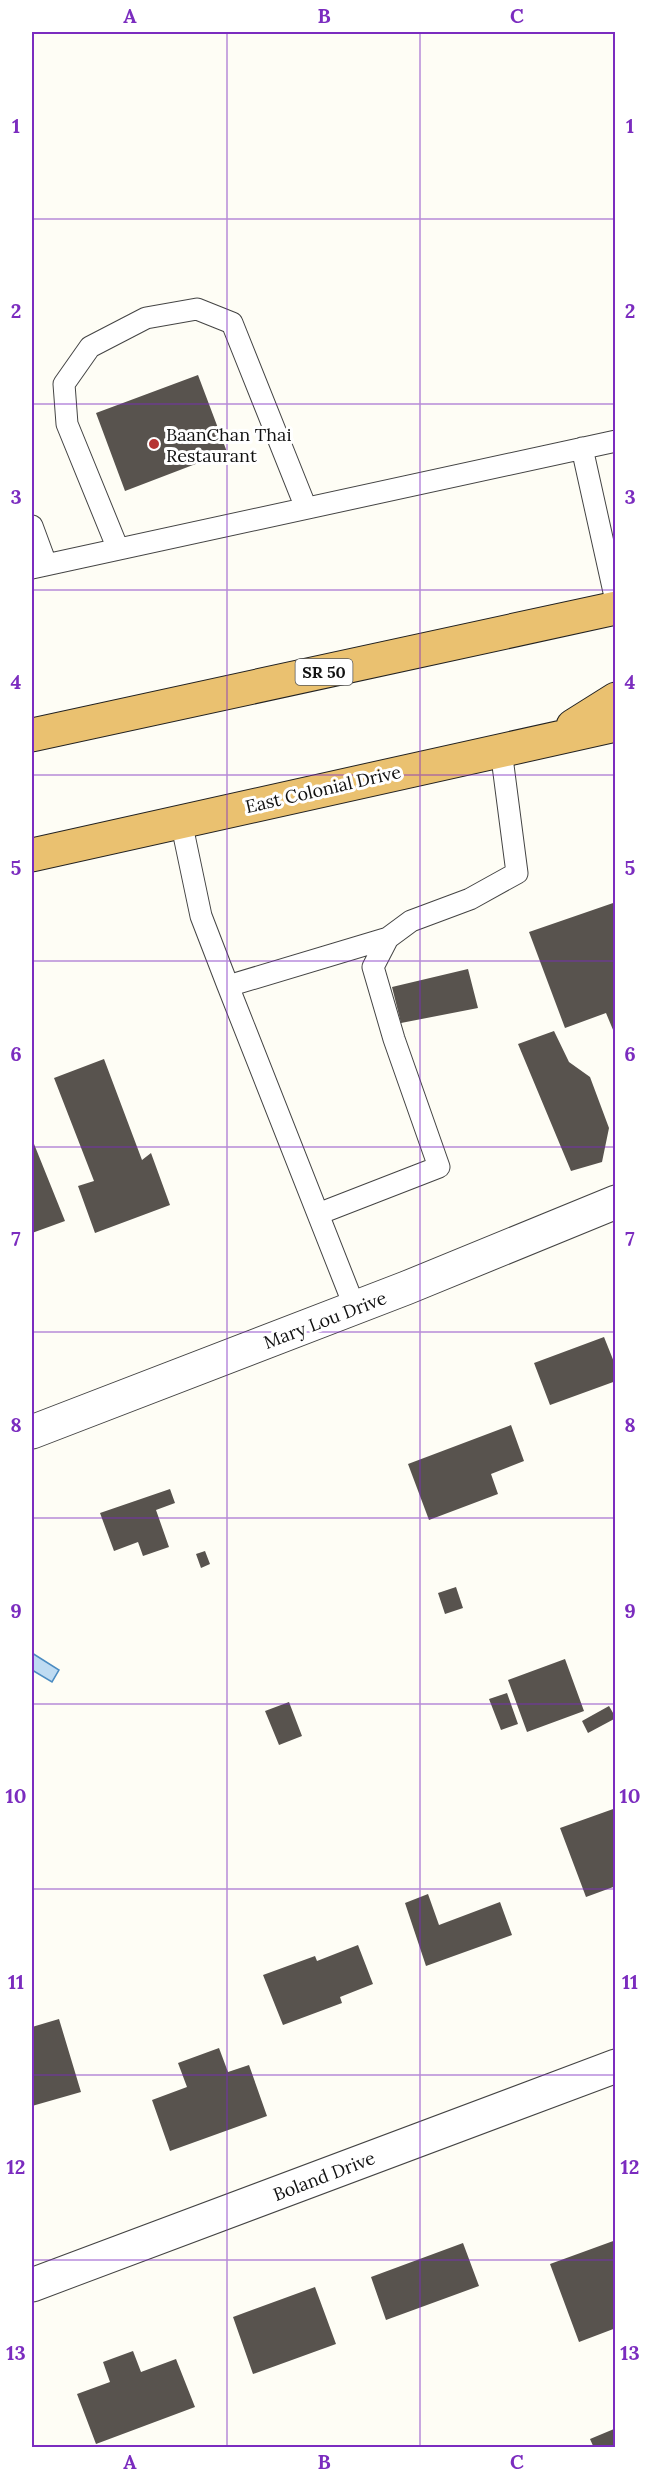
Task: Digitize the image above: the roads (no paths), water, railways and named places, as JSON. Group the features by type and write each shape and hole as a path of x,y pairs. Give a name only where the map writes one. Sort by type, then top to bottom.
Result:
{"highway":[{"name":"SR 50","path":"32,735 615,608"},
{"path":"554,738 615,699"},
{"name":"East Colonial Drive","path":"32,855 615,725"}],"street":[{"name":"Mary Lou Drive","path":"32,1432 355,1308 615,1202"},
{"name":"Boland Drive","path":"32,2285 615,2066"}],"lane":[{"path":"118,549 67,424 64,384 90,347 146,318 197,309 232,323 306,508"},
{"path":"32,526 39,566 615,441"},
{"path":"582,448 615,601"},
{"path":"228,986 388,938 411,921 470,899 517,873 501,750"},
{"path":"181,822 201,916 355,1308"},
{"path":"318,1214 439,1167 394,1039 373,966 388,938"}],"water":[{"path":"32,1653 59,1670 52,1682 32,1670"}],"place":[{"name":"BaanChan Thai Restaurant","path":"154,444"}]}
